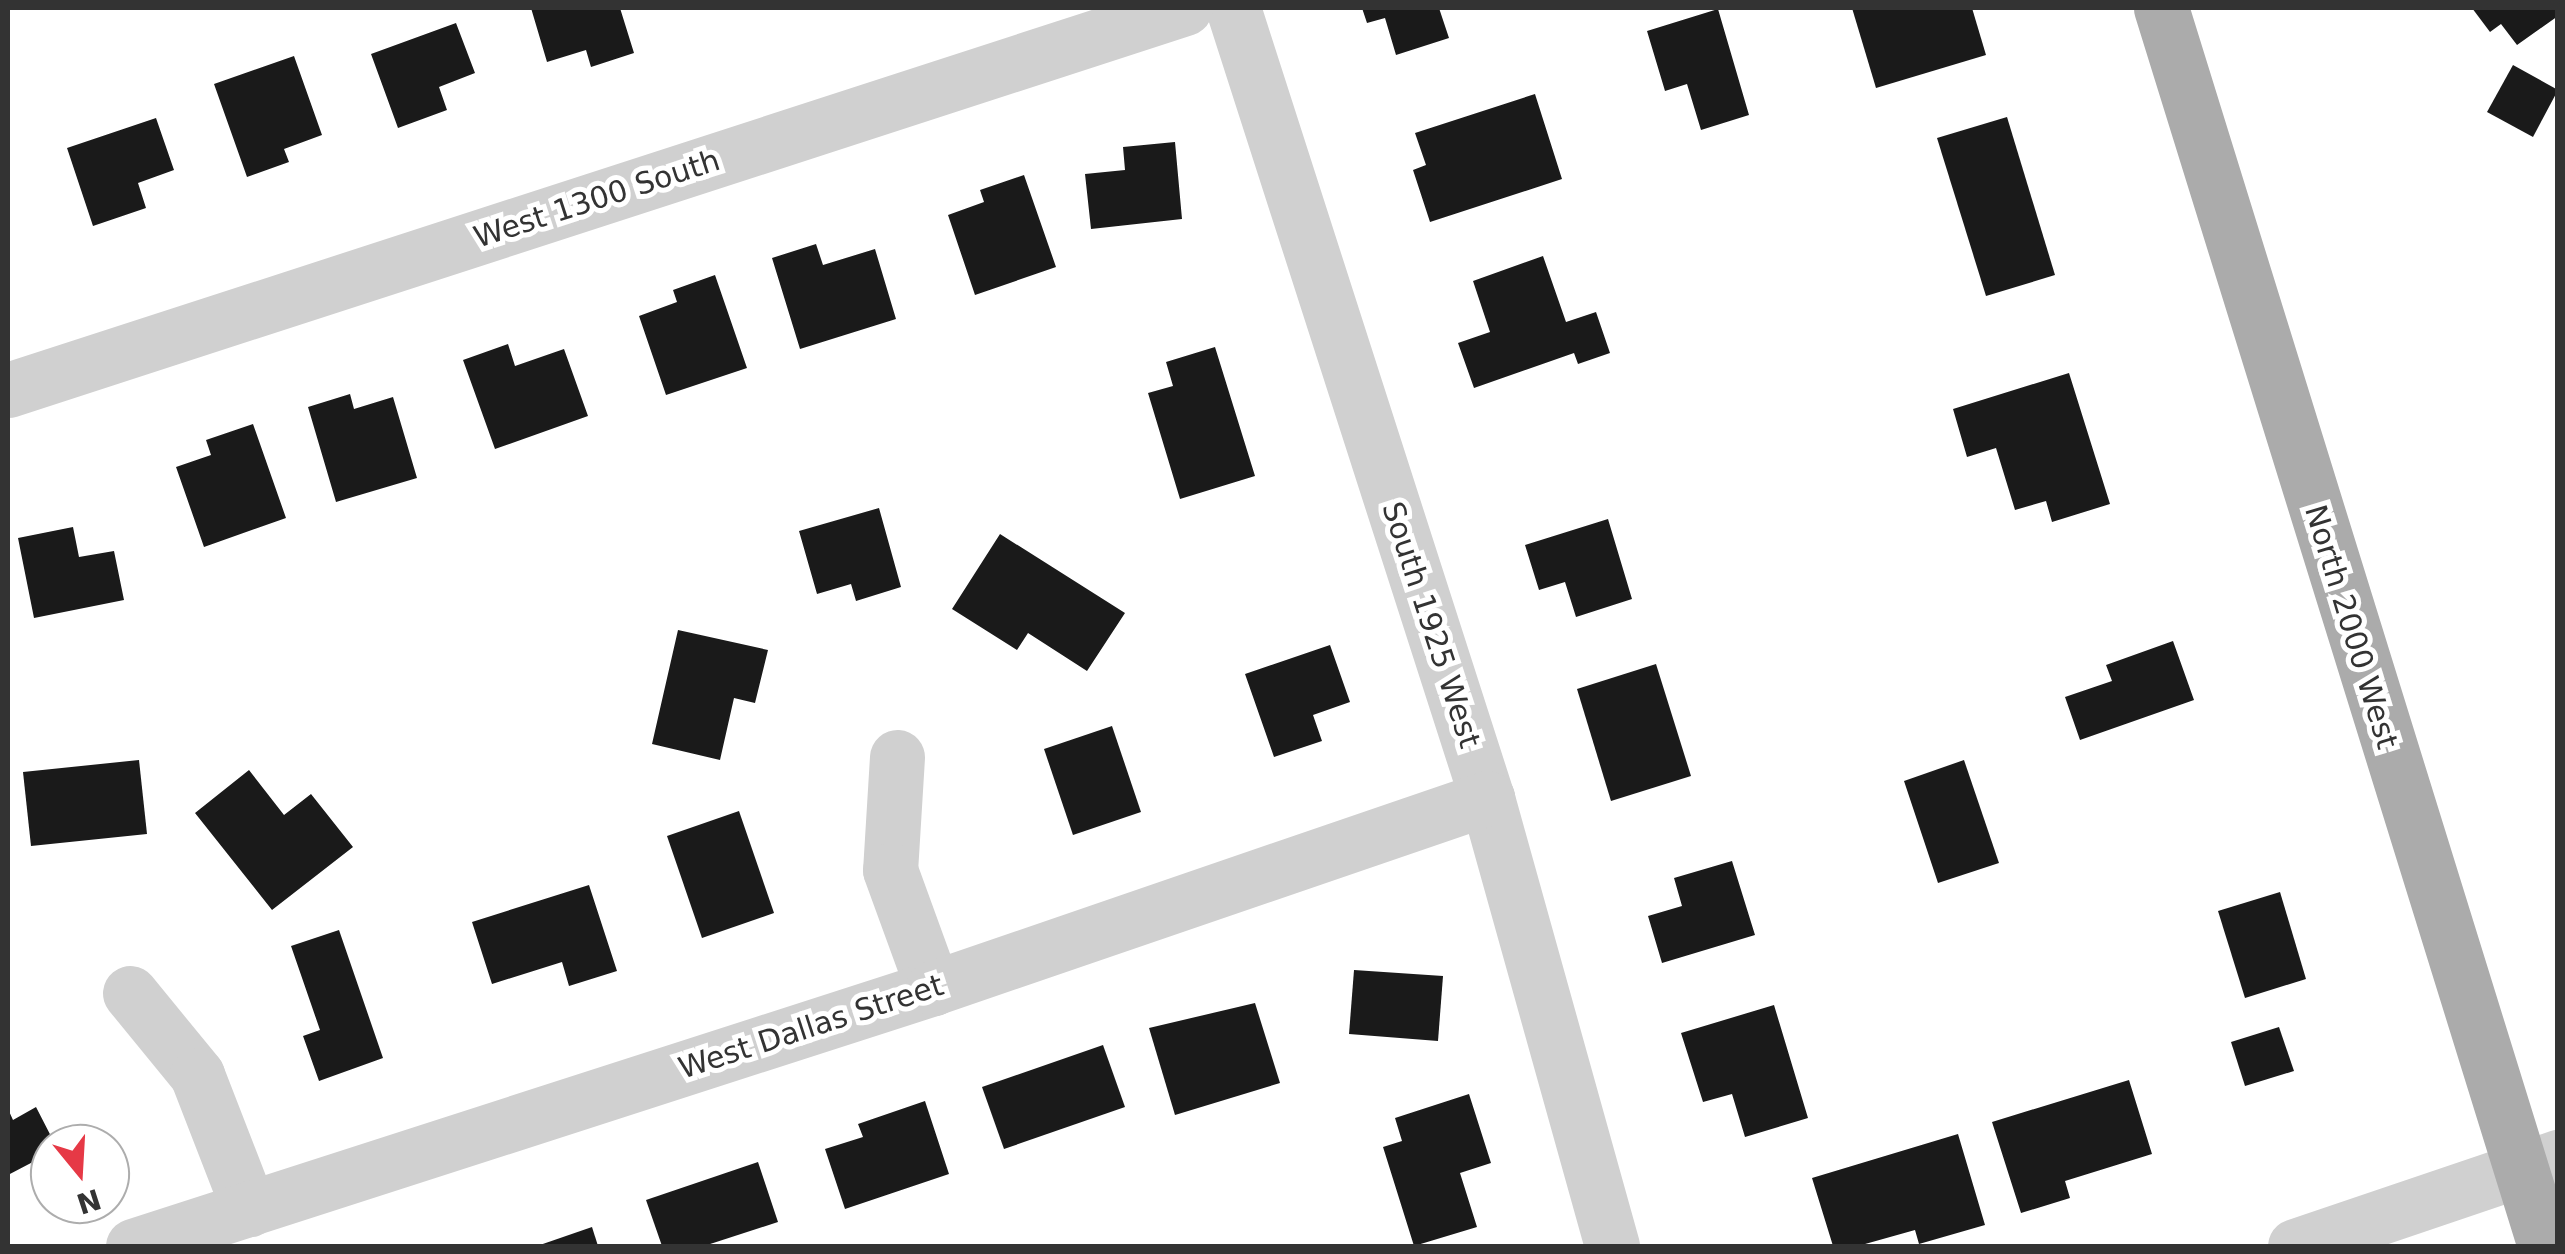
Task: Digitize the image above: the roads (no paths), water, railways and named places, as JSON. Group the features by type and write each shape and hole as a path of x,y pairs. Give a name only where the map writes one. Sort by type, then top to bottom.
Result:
{"main road":[{"name":"North 2000 West","path":"2161,8 2539,1163 2545,1246"}],"street":[{"name":"West 1300 South","path":"8,390 1185,8"},
{"name":"South 1925 West","path":"1233,8 1486,798 1612,1246"},
{"path":"897,757 890,870 933,988"},
{"name":"West Dallas Street","path":"133,1246 933,988 1486,798"},
{"path":"130,993 197,1075 248,1209"},
{"path":"2295,1246 2539,1163"}]}
